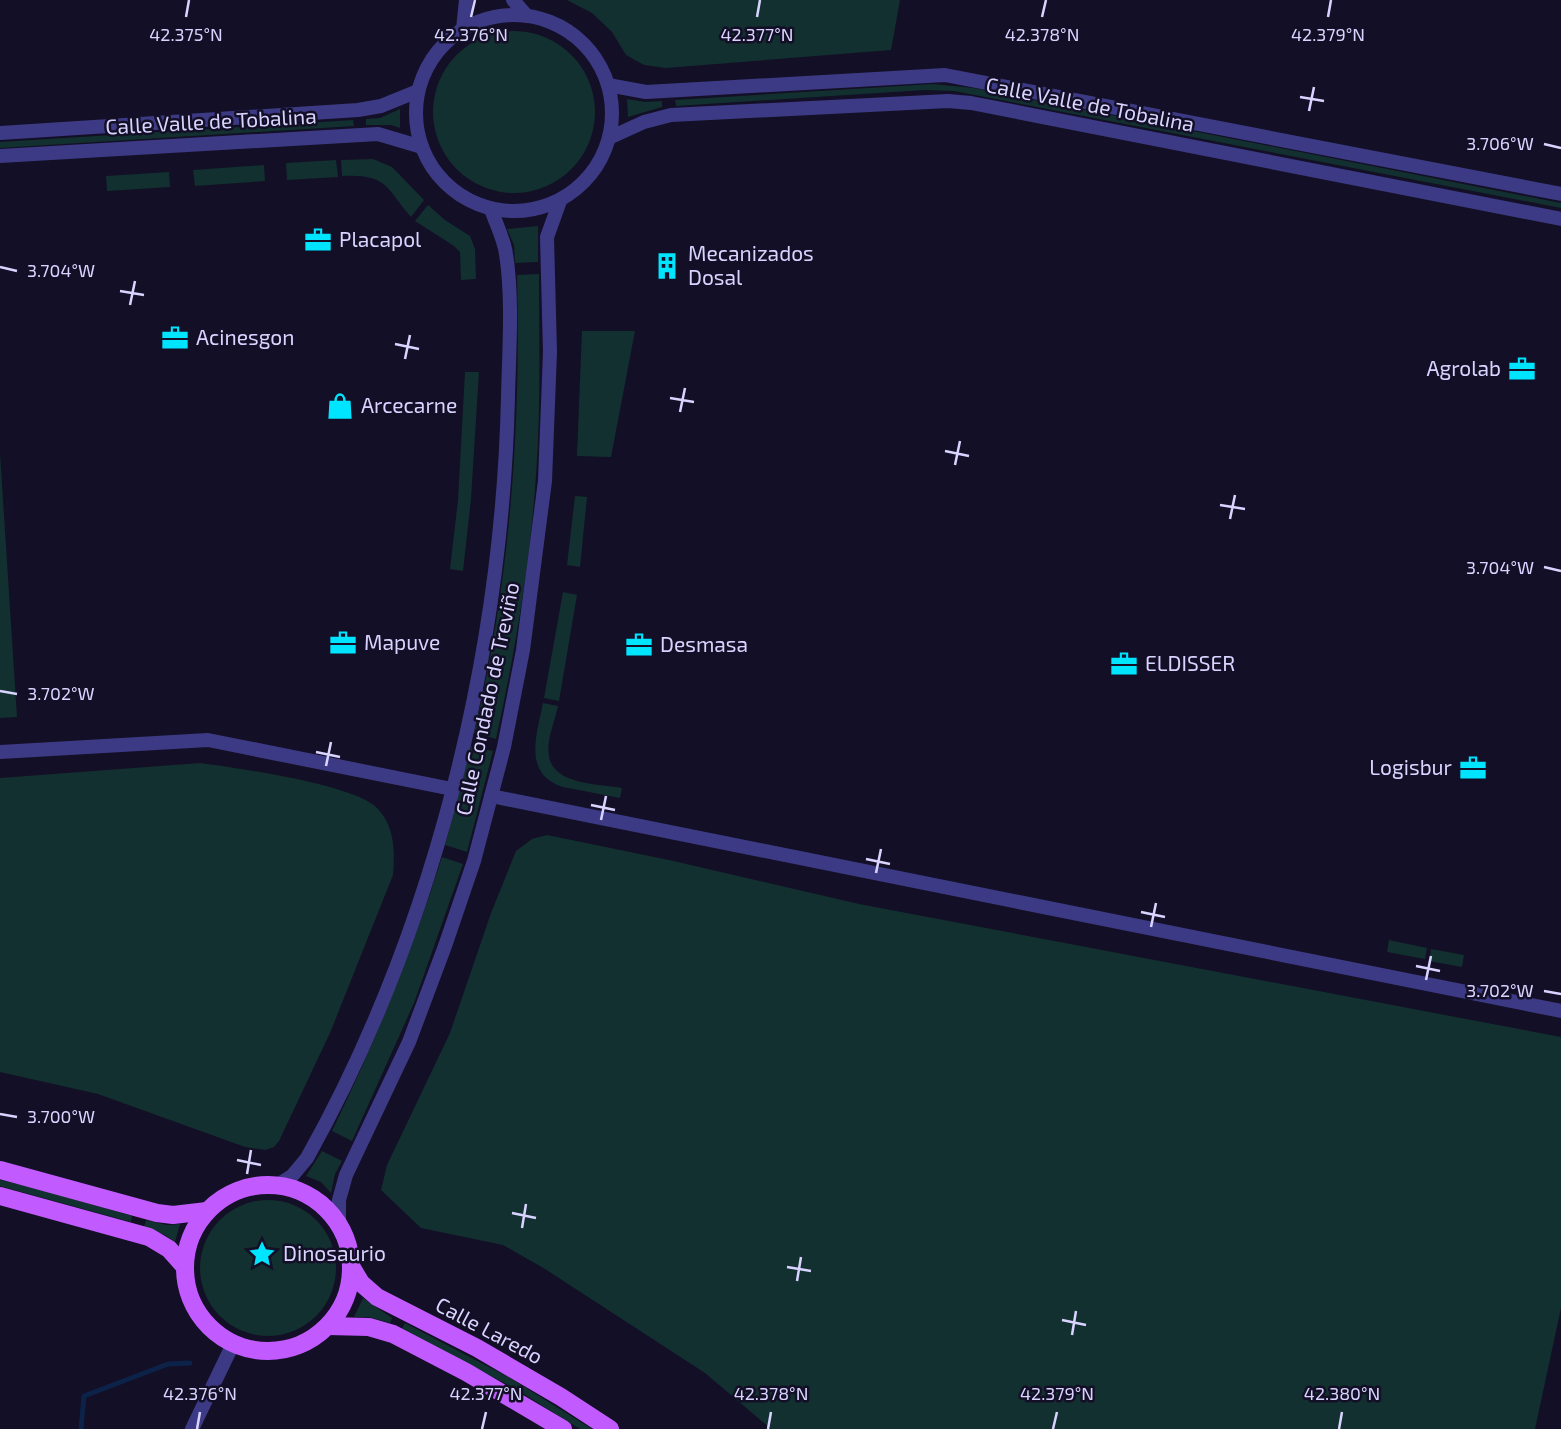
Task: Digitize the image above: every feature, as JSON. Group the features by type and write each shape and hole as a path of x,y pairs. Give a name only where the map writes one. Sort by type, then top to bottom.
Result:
{"main road":[{"path":"0,1170 157,1213 173,1215 208,1211"},
{"path":"278,1185 313,1197 328,1209 349,1245 352,1268 346,1299 316,1337 284,1350 258,1350 233,1344 217,1334 198,1312 187,1286 185,1267 191,1237 208,1211 222,1198 240,1189 278,1185"},
{"path":"0,1196 149,1237 169,1249 185,1267"},
{"name":"Calle Laredo","path":"352,1268 361,1283 377,1297 477,1348 610,1429"},
{"path":"328,1325 369,1327 393,1335 466,1372 563,1429"}],"street":[{"path":"463,29 466,0"},
{"path":"513,0 527,16"},
{"path":"527,16 552,23 575,36 596,60 608,85 612,112 609,138 599,163 582,185 560,201 537,209 514,212 491,209 465,199 443,182 427,160 416,119 418,91 423,76 439,50 463,29 483,20 527,16"},
{"name":"Calle Valle de Tobalina","path":"608,85 646,92 945,75 1561,194"},
{"name":"Calle Valle de Tobalina","path":"0,133 358,110 381,106 418,91"},
{"name":"Calle Valle de Tobalina","path":"609,138 663,116 948,101 971,103 1561,219"},
{"name":"Calle Valle de Tobalina","path":"0,156 360,134 393,136 422,147"},
{"name":"Calle Condado de Treviño","path":"339,1224 340,1200 346,1175 421,1012 461,900 491,796 523,650 545,481 550,321 547,237 560,201"},
{"name":"Calle Condado de Treviño","path":"278,1185 292,1176 307,1158 370,1029 410,927 452,789 484,643 506,446 509,338 505,247 491,209"},
{"path":"0,752 208,740 452,789"},
{"path":"491,796 1561,1011"},
{"path":"192,1429 233,1344"}],"green space":[{"path":"567,0 900,0 891,50 666,68 644,65 626,55 612,32 592,13"},
{"path":"514,31 545,37 571,55 589,81 595,112 589,143 571,169 545,187 514,193 483,187 457,169 439,143 433,112 439,81 457,55 483,37"},
{"path":"933,84 973,88 1561,203 1561,208 954,91 925,90 676,106 675,100"},
{"path":"627,99 662,101 662,107 628,117"},
{"path":"400,109 400,128 391,125 366,125 366,119 380,118"},
{"path":"353,120 354,126 0,148 0,142"},
{"path":"373,159 392,167 424,200 411,217 384,184 369,177 342,176 341,160"},
{"path":"336,160 338,177 287,180 286,163"},
{"path":"264,165 265,181 195,186 193,170"},
{"path":"169,172 170,187 107,191 106,176"},
{"path":"428,205 470,236 475,249 476,279 461,280 460,252 415,221"},
{"path":"538,226 538,262 515,263 514,245 507,229"},
{"path":"539,274 539,426 530,542 521,608 496,739 474,733 496,620 510,506 517,390 517,275"},
{"path":"582,331 635,331 611,457 577,456"},
{"path":"465,372 479,372 471,499 463,571 450,569 458,500"},
{"path":"0,453 17,717 0,718"},
{"path":"575,496 587,497 580,567 567,565"},
{"path":"563,592 577,595 559,701 544,698"},
{"path":"543,703 558,706 549,744 552,766 568,778 622,788 620,798 563,787 550,781 542,773 535,752"},
{"path":"471,746 493,751 467,852 445,845"},
{"path":"200,763 293,778 364,799 383,815 393,840 393,875 330,1033 279,1141 274,1147 265,1150 245,1147 98,1094 0,1072 0,778"},
{"path":"547,835 859,904 1561,1037 1561,1308 1535,1429 771,1429 705,1373 545,1269 503,1245 421,1228 381,1190 387,1165 450,1033 491,913 516,851 532,839"},
{"path":"442,857 463,864 414,1003 352,1141 332,1131 392,996"},
{"path":"1389,940 1427,948 1425,959 1387,952"},
{"path":"1431,949 1464,955 1462,967 1429,961"},
{"path":"322,1151 342,1161 335,1174 331,1193 321,1182 306,1176"},
{"path":"0,1180 132,1216 131,1222 0,1186"},
{"path":"268,1200 294,1205 316,1220 331,1242 336,1268 331,1294 316,1316 294,1331 268,1336 242,1331 220,1316 205,1294 200,1268 205,1242 220,1220 242,1205"},
{"path":"146,1220 167,1225 180,1224 175,1242 144,1227"},
{"path":"363,1298 392,1318 390,1323 369,1317 354,1317"},
{"path":"405,1323 510,1378 592,1429 580,1429 514,1388 402,1329"}],"waterway":[{"path":"81,1429 84,1396 168,1364 190,1363"}],"place":[{"name":"Placapol","path":"318,240"},
{"name":"Mecanizados Dosal","path":"667,266"},
{"name":"Acinesgon","path":"175,338"},
{"name":"Agrolab","path":"1522,369"},
{"name":"Arcecarne","path":"340,406"},
{"name":"Mapuve","path":"343,643"},
{"name":"Desmasa","path":"639,645"},
{"name":"ELDISSER","path":"1124,664"},
{"name":"Logisbur","path":"1473,768"},
{"name":"Dinosaurio","path":"262,1254"}]}
